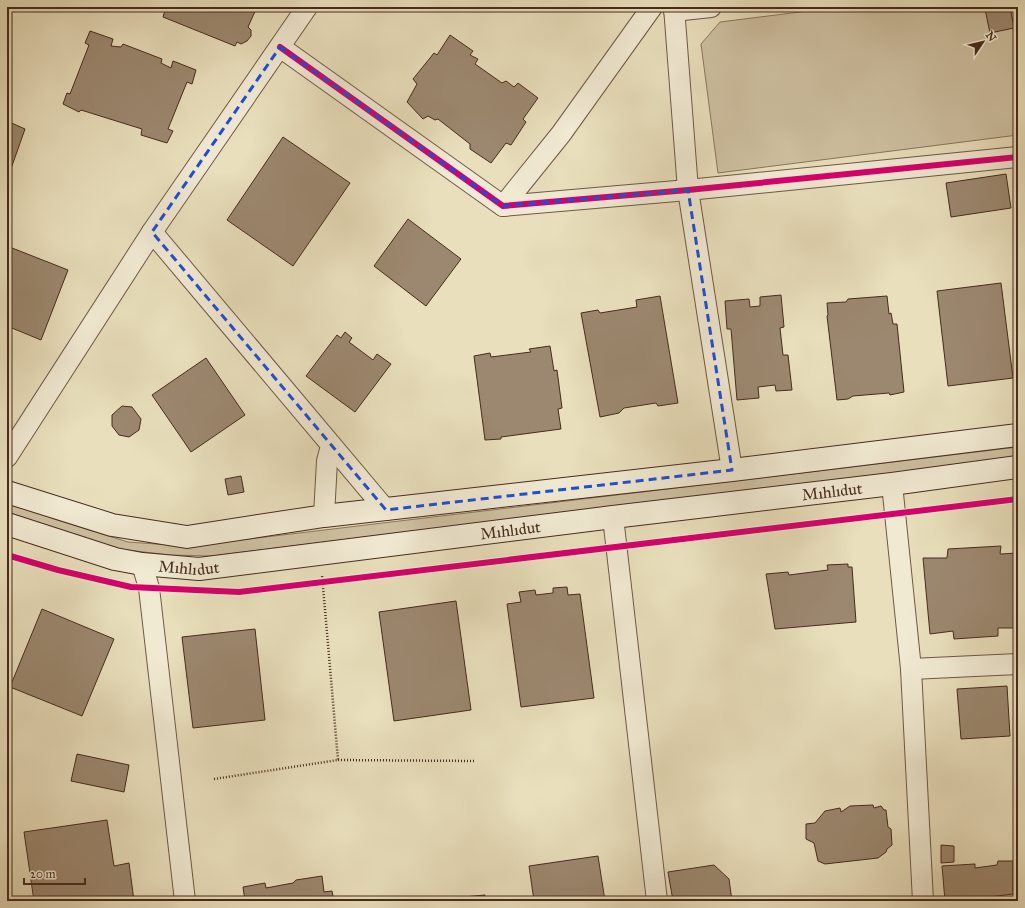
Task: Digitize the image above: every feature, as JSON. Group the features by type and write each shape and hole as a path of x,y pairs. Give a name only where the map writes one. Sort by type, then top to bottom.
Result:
{"main road":[{"name":"Mıhlıdut","path":"7,492 112,525 187,537 324,516 732,470 1018,435"},
{"name":"Mıhlıdut","path":"7,524 115,559 142,564 199,569 613,517 892,484 1018,467"}],"street":[{"path":"7,457 152,232 307,7"},
{"path":"503,206 561,134 652,7"},
{"path":"710,7 674,9 688,190 732,470"},
{"path":"280,47 503,206 688,190 1018,157"},
{"path":"152,232 386,510"},
{"path":"324,516 327,461 331,446"},
{"path":"892,484 911,669 923,901"},
{"path":"613,517 657,901"},
{"path":"142,564 150,596 186,901"},
{"path":"911,669 1018,664"}],"path":[{"path":"320,554 338,760"},
{"path":"315,583 330,581"},
{"path":"214,779 338,760 476,761"}],"highlighted area":[{"path":"280,47 503,206 688,190 732,470 386,510 152,232"}],"shaded area":[{"path":"840,7 1018,7 1018,135 718,173 701,44 720,22"},
{"path":"1018,447 1018,459 747,490 211,556 169,555 120,549 7,512 7,501 54,519 128,542 170,545 224,542"}],"building":[{"path":"166,7 257,7 248,27 251,30 251,36 247,41 241,44 237,42 235,46 163,17"},
{"path":"1010,7 1014,28 990,33 985,9"},
{"path":"90,31 113,39 111,46 121,47 123,44 162,59 161,63 171,68 173,61 196,70 192,84 187,82 168,129 173,131 167,143 141,135 142,129 81,110 79,112 63,104 67,93 70,94 89,45 85,43"},
{"path":"450,35 473,51 470,55 478,59 475,64 502,83 506,81 514,87 518,83 538,98 523,119 526,122 511,145 506,143 491,163 470,149 470,144 438,119 435,120 428,116 423,119 407,102 417,84 413,79 434,53 437,55"},
{"path":"7,121 25,129 7,180"},
{"path":"283,137 350,183 293,266 227,220"},
{"path":"1006,174 1011,208 951,217 946,183"},
{"path":"408,219 461,259 426,306 374,266"},
{"path":"7,246 68,270 41,340 7,326"},
{"path":"1001,283 1013,378 948,386 937,291"},
{"path":"781,295 784,327 780,328 783,355 788,355 792,390 776,391 775,385 758,387 759,398 737,400 731,329 727,329 725,301 749,299 750,307 760,306 760,297"},
{"path":"660,296 678,403 658,406 656,403 624,408 619,413 600,417 581,313 598,310 600,313 637,307 636,300"},
{"path":"887,296 889,314 891,313 893,324 897,324 904,392 890,395 889,393 853,396 848,399 837,400 827,316 827,303 846,302 848,299"},
{"path":"345,332 352,338 349,342 373,360 377,354 391,364 355,412 306,376 337,335 341,338"},
{"path":"550,346 554,371 557,370 562,408 558,409 561,429 501,437 501,439 485,440 474,356 490,353 491,357 531,352 529,349"},
{"path":"206,358 245,415 191,452 152,395"},
{"path":"122,406 132,407 141,419 139,430 129,437 119,435 112,426 112,415"},
{"path":"241,476 244,492 228,495 225,479"},
{"path":"1001,546 1000,554 1018,553 1018,628 998,628 998,636 954,639 953,631 930,634 923,558 947,558 948,549"},
{"path":"848,564 848,567 852,567 856,622 775,629 766,574 788,572 789,575 828,570 827,565"},
{"path":"567,587 568,595 580,594 594,698 521,707 507,604 521,602 519,592 535,590 536,595 553,593 553,588"},
{"path":"456,601 471,710 394,721 379,612"},
{"path":"42,609 114,639 82,716 10,687"},
{"path":"255,629 265,720 193,728 182,637"},
{"path":"1007,686 1010,736 961,739 957,689"},
{"path":"77,754 129,765 124,792 71,781"},
{"path":"873,805 874,808 881,806 884,810 886,810 888,827 891,829 892,845 886,852 878,858 825,864 818,861 814,843 806,839 806,824 815,823 825,811 840,808 841,812 850,806"},
{"path":"107,820 114,866 129,863 134,901 34,901 24,832"},
{"path":"941,845 954,846 954,862 941,863"},
{"path":"598,856 605,901 534,901 529,866"},
{"path":"998,861 1013,861 1013,894 957,901 945,901 942,866 975,864 975,868 997,865"},
{"path":"714,865 729,879 732,901 673,901 668,872"},
{"path":"322,876 324,892 332,891 334,901 245,901 243,887 265,883 266,888 293,883 296,880"},
{"path":"485,895 485,901 419,901"}],"cycle path":[{"path":"280,47 503,206 688,190 1018,157"},
{"path":"7,555 58,570 131,587 239,592 1018,499"}]}
